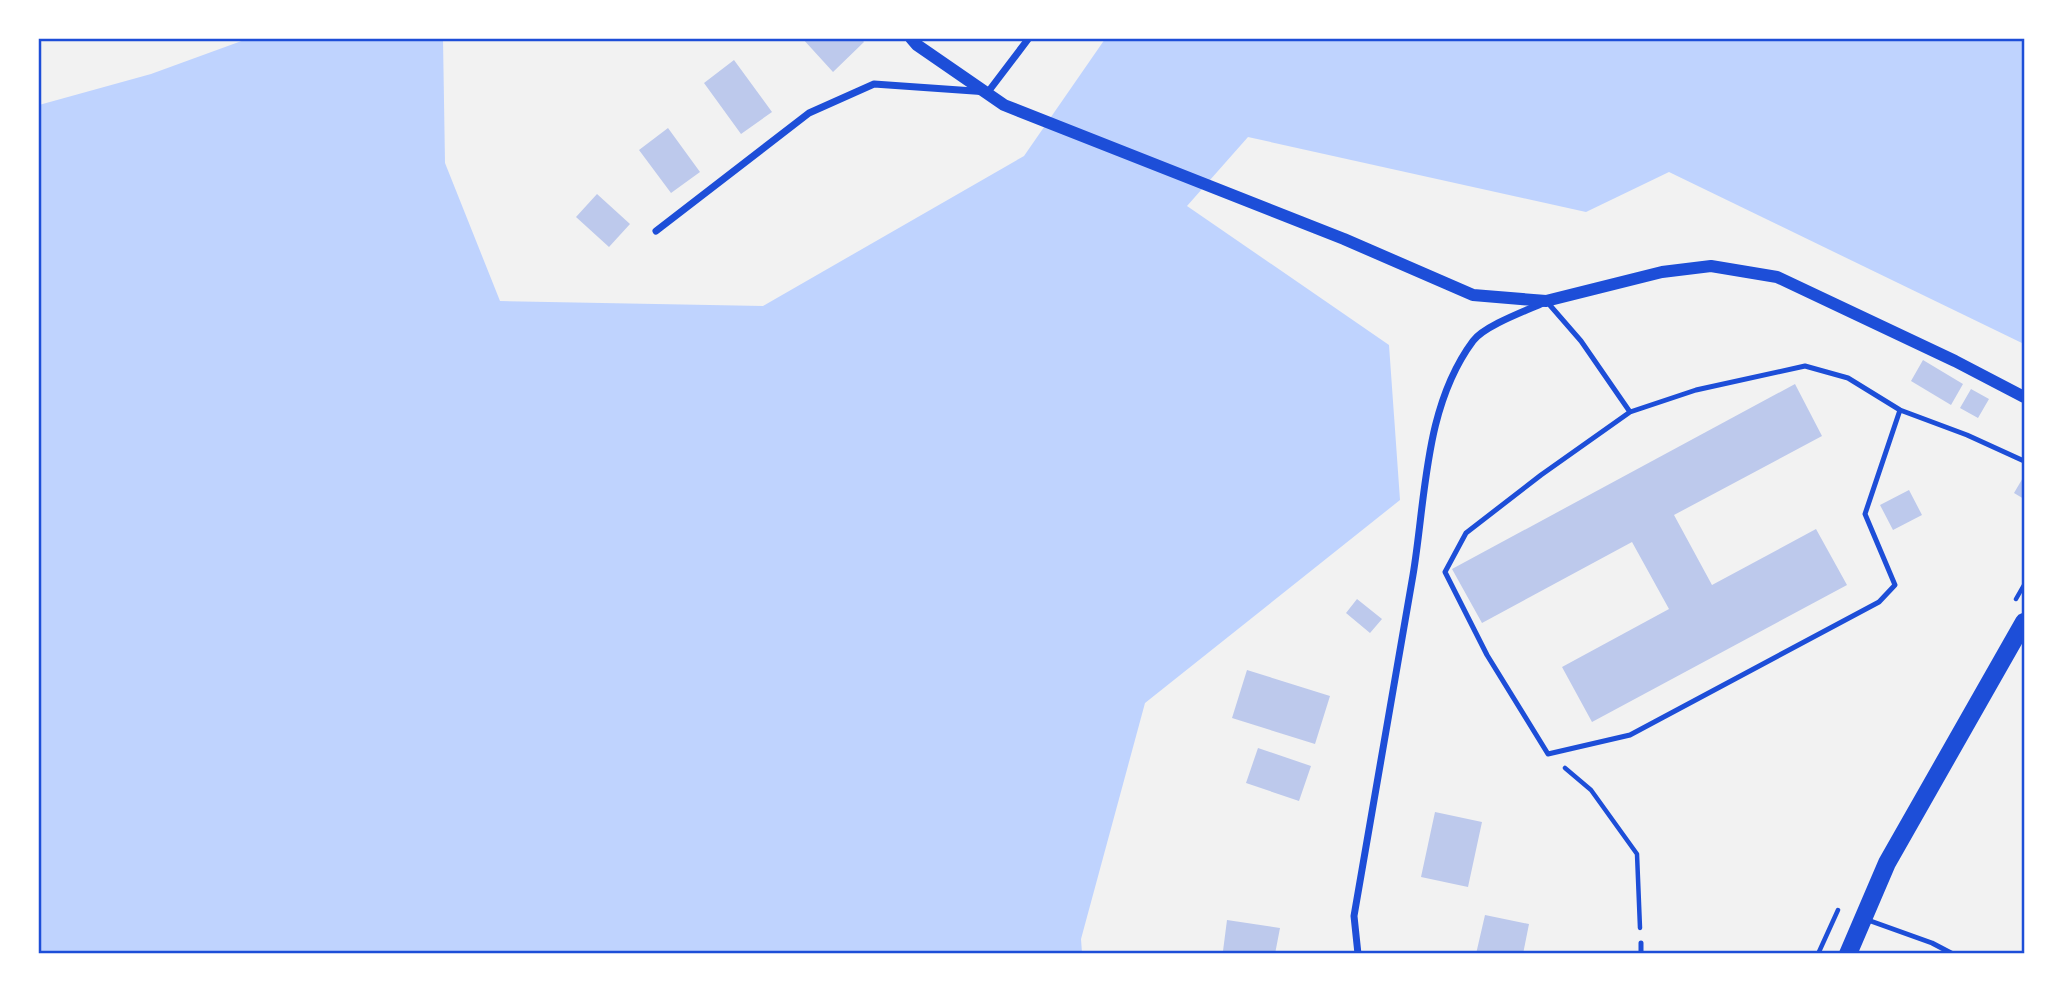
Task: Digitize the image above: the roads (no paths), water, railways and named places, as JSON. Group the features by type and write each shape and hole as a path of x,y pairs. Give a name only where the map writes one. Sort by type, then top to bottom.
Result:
{"main road":[{"path":"1848,954 1887,863 2025,622"}],"street":[{"path":"911,38 917,45 1004,105 1037,119 1344,239 1473,295 1546,301"},
{"path":"988,92 1029,38"},
{"path":"656,231 809,113 874,84 988,92"},
{"path":"1358,954 1354,916 1418,544 1434,428 1457,365 1475,338 1546,301 1661,272 1711,266 1777,277 2025,397"}],"lane":[{"path":"1546,301 1581,341 1630,412"},
{"path":"1900,410 1865,514 1895,584 1879,603 1630,736 1548,754 1487,655 1445,572 1466,533 1541,475 1630,412 1696,390 1805,366 1848,378 1900,410 1967,435 2025,461"},
{"path":"1862,918 1932,943 1953,954"},
{"path":"1641,943 1641,954"}],"water":[{"path":"247,39 443,39 445,163 500,301 763,306 1024,156 1105,39 2024,39 2024,344 1669,172 1586,212 1248,137 1187,206 1389,345 1400,500 1145,703 1081,939 1082,953 39,954 39,105 151,74"}]}
